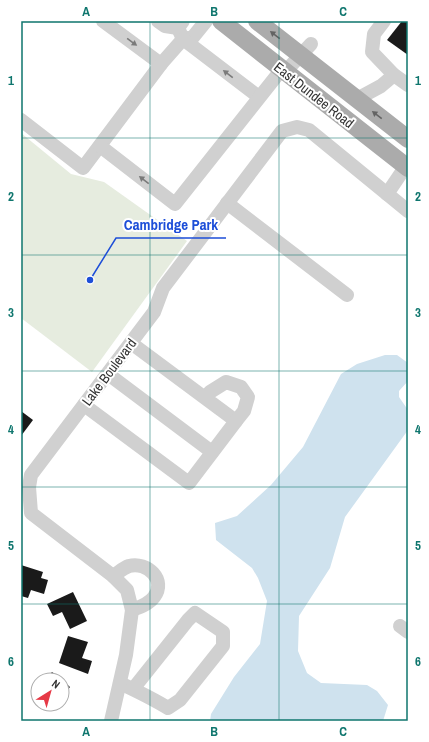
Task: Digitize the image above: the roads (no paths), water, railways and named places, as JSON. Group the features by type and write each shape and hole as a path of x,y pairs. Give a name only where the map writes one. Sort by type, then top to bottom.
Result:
{"main road":[{"name":"East Dundee Road","path":"221,21 407,166"},
{"name":"East Dundee Road","path":"257,21 306,49 357,99 408,139"}],"street":[{"path":"103,21 161,64"},
{"path":"158,21 165,26 182,29 193,37 206,21"},
{"path":"384,21 374,34 372,52 394,75 408,85"},
{"path":"21,120 83,168 161,64 182,29"},
{"path":"182,29 260,97"},
{"path":"100,146 175,204 260,97 284,70 306,49"},
{"path":"357,99 381,86 394,75"},
{"name":"Lake Boulevard","path":"111,721 126,655 132,610 127,590 113,576 31,513 28,487 31,476 154,312 163,288 282,131 297,127 310,130 387,194 407,208"},
{"path":"387,194 407,166"},
{"path":"227,203 348,295"},
{"path":"131,343 236,421"},
{"path":"108,374 212,452"},
{"path":"84,405 189,484 244,411 248,397 241,387 226,382 210,392 206,398"},
{"path":"113,576 128,566 141,565 149,569 156,576 158,588 154,598 132,610"},
{"path":"120,683 133,689 146,694 168,708 180,700 223,646 223,632 195,613 133,689"}],"water":[{"path":"385,355 397,355 408,363 408,381 399,391 399,397 408,410 408,430 345,517 330,568 299,616 298,651 307,673 321,683 367,685 377,691 388,705 383,721 210,721 211,714 234,677 260,644 267,601 258,578 252,568 216,540 215,523 237,516 271,485 303,447 341,374 357,364"}],"place":[{"name":"Cambridge Park","path":"90,280"}]}
